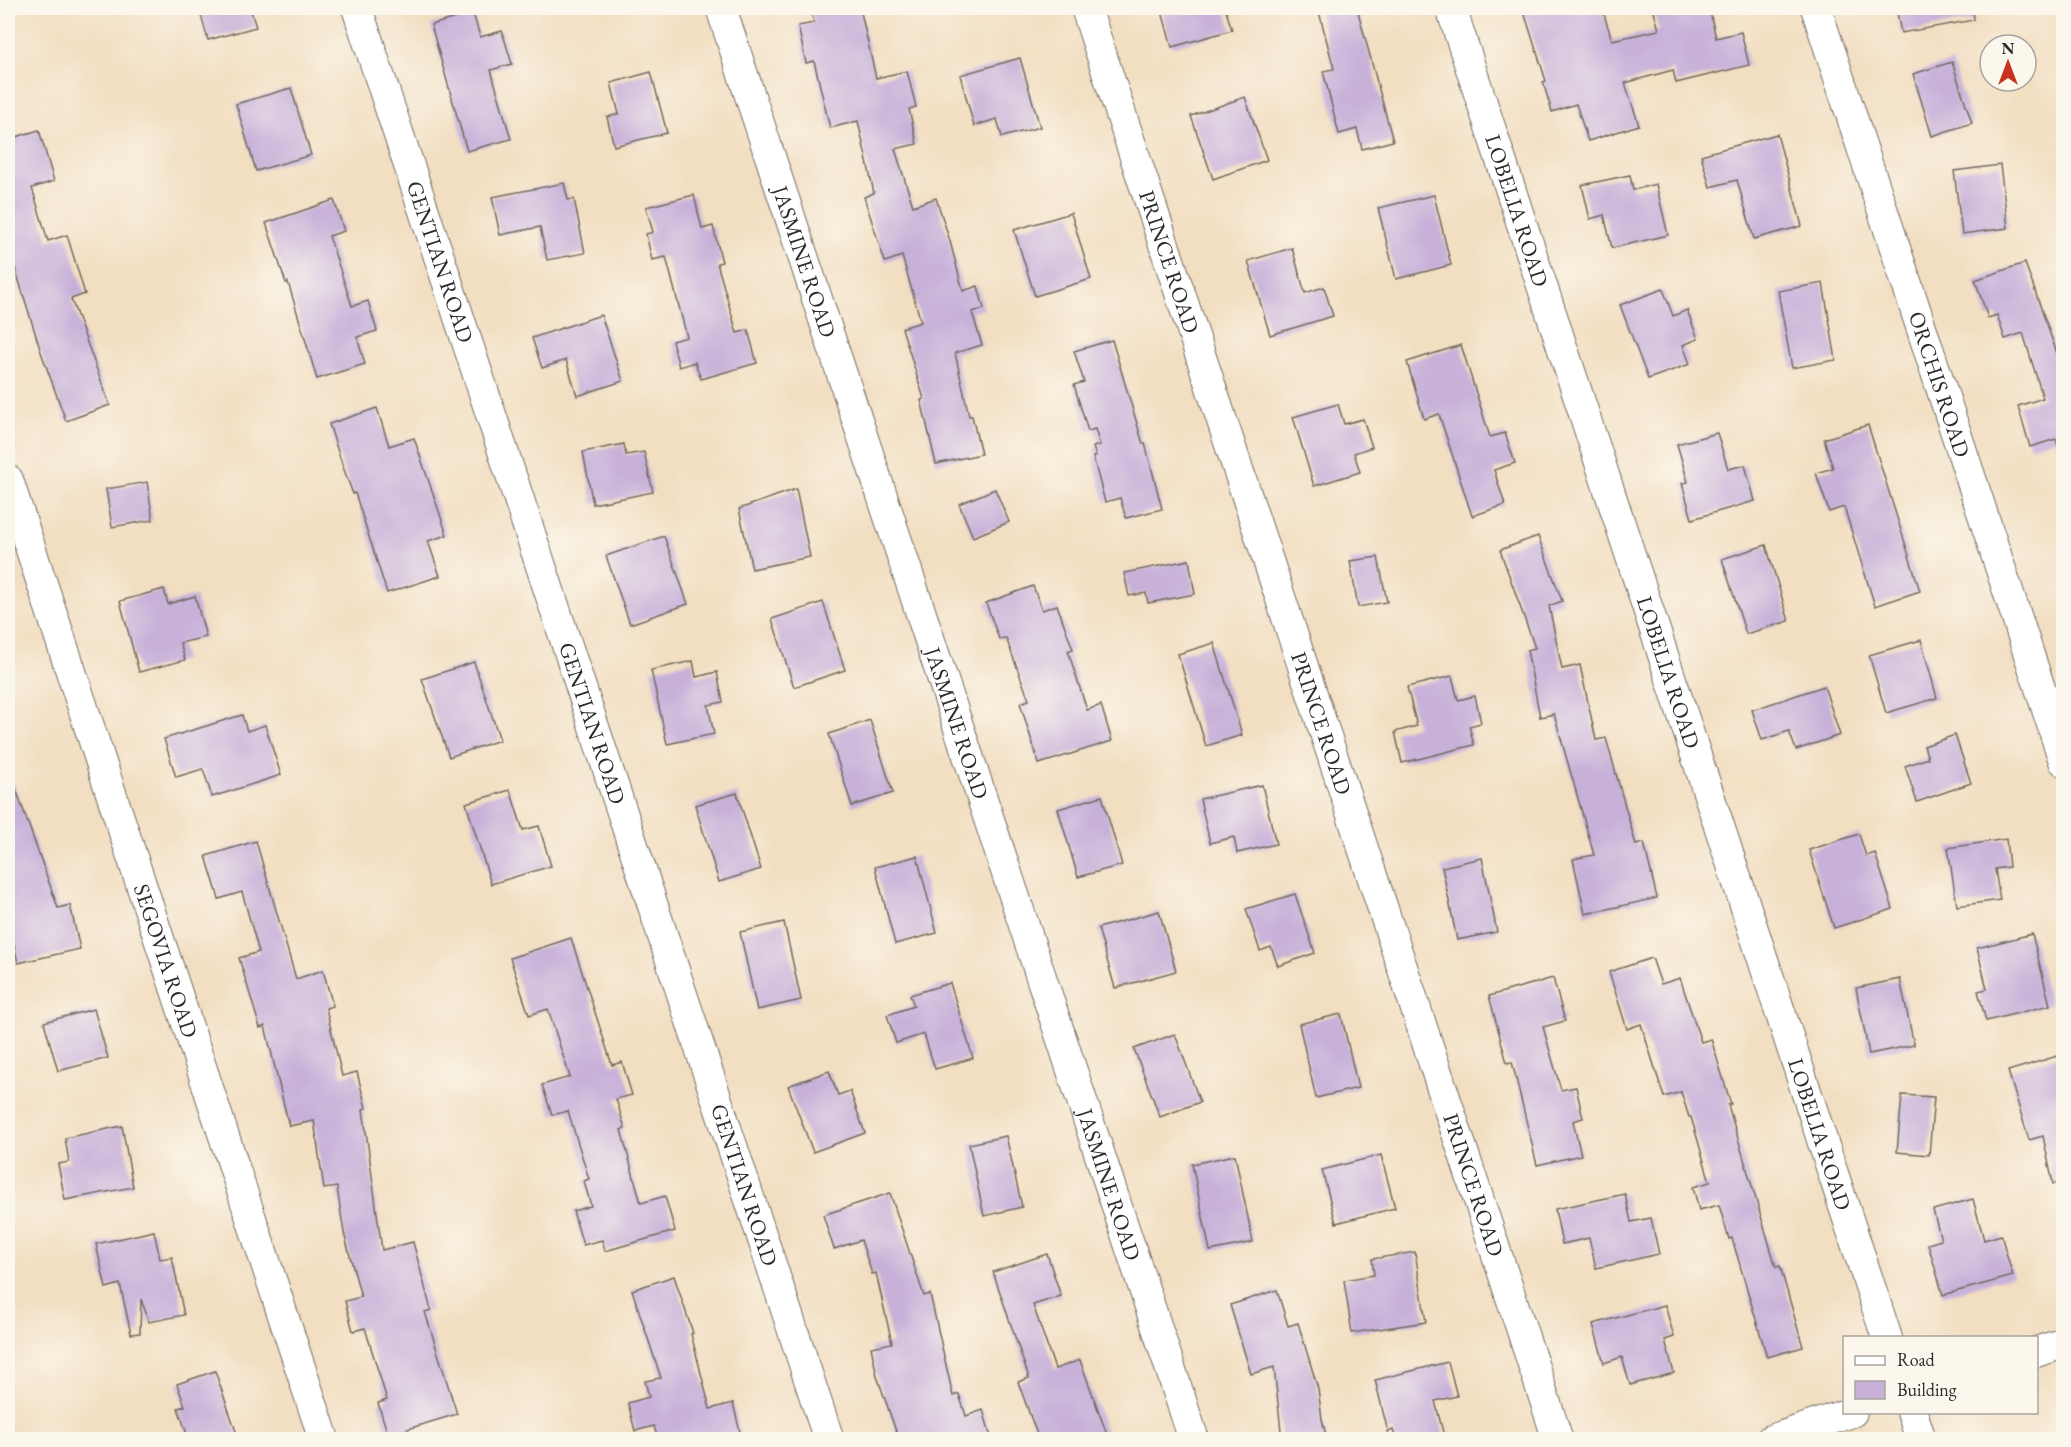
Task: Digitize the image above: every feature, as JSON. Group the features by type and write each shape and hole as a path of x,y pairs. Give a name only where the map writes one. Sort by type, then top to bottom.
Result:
{"street":[{"name":"GENTIAN ROAD","path":"357,8 830,1440"},
{"name":"JASMINE ROAD","path":"721,8 1194,1440"},
{"name":"PRINCE ROAD","path":"1086,8 1558,1440"},
{"name":"LOBELIA ROAD","path":"1451,8 1886,1336"},
{"name":"ORCHIS ROAD","path":"1816,8 2064,761"},
{"name":"SEGOVIA ROAD","path":"8,480 324,1440"},
{"path":"2038,1352 2064,1343"},
{"path":"1771,1440 1849,1414"},
{"path":"1912,1414 1921,1440"}],"building":[{"path":"199,8 250,8 256,27 208,40"},
{"path":"810,8 860,8 876,78 907,71 916,107 909,109 917,144 895,149 913,206 936,198 963,291 978,286 984,309 972,312 982,345 955,353 969,416 972,416 981,454 936,464 921,400 924,399 902,328 921,322 902,256 885,262 864,197 874,193 858,121 830,128 814,61 806,63 798,26 814,23"},
{"path":"1161,8 1225,8 1232,30 1172,47"},
{"path":"1318,8 1357,8 1393,141 1362,149 1357,129 1339,134 1323,71 1334,69"},
{"path":"1540,8 1602,8 1612,40 1659,30 1653,8 1709,8 1716,38 1741,32 1749,65 1676,83 1673,70 1625,83 1639,125 1588,141 1576,104 1552,112 1543,82 1546,81 1524,12"},
{"path":"1896,8 1973,8 1974,20 1901,33"},
{"path":"473,13 480,37 502,31 512,64 491,70 511,139 467,151 431,25"},
{"path":"1020,58 1040,127 1002,137 997,119 974,126 960,75"},
{"path":"1952,62 1972,123 1932,136 1913,74"},
{"path":"651,72 667,133 614,146 607,117 619,114 611,83"},
{"path":"291,88 311,155 256,171 236,104"},
{"path":"1245,97 1267,160 1213,179 1191,116"},
{"path":"14,127 16,137 39,130 54,181 32,188 48,241 67,235 85,294 71,299 110,405 66,421 41,352 8,245 8,128"},
{"path":"1777,134 1802,226 1754,239 1737,180 1710,187 1701,155"},
{"path":"2000,165 2008,228 1962,234 1954,171"},
{"path":"1630,175 1633,190 1656,184 1668,235 1612,248 1604,215 1590,219 1582,185"},
{"path":"564,183 568,200 574,199 585,253 547,260 540,227 500,235 492,197"},
{"path":"694,195 702,229 713,226 722,262 717,263 737,333 748,330 757,363 701,379 695,362 679,367 672,341 687,337 666,257 652,260 646,234 653,232 646,207"},
{"path":"1434,195 1451,265 1396,279 1378,208"},
{"path":"334,200 344,231 329,236 352,306 368,301 377,331 357,337 365,364 317,379 288,282 286,283 266,223"},
{"path":"1071,213 1091,279 1035,296 1014,230"},
{"path":"1292,248 1305,293 1324,287 1333,316 1270,335 1248,261"},
{"path":"2025,263 2064,373 2064,445 2058,446 2056,439 2030,447 2018,406 2043,398 2023,333 2005,339 1997,315 1988,318 1975,280"},
{"path":"1823,283 1836,360 1792,368 1778,291"},
{"path":"1663,289 1673,316 1687,310 1698,339 1683,345 1690,364 1648,379 1620,305"},
{"path":"601,315 623,381 577,396 566,360 542,368 532,338"},
{"path":"1112,340 1143,444 1145,443 1162,509 1126,518 1120,498 1105,502 1093,457 1096,456 1093,447 1100,445 1095,429 1088,431 1074,385 1084,382 1074,351"},
{"path":"1461,345 1490,437 1505,433 1515,463 1494,470 1505,505 1472,516 1439,414 1424,419 1407,362"},
{"path":"1338,404 1344,424 1363,419 1372,447 1354,453 1360,472 1314,486 1293,417"},
{"path":"377,408 389,446 414,438 447,535 428,541 440,576 387,593 355,493 353,494 329,424"},
{"path":"1868,425 1920,591 1875,606 1844,507 1829,512 1816,473 1833,468 1824,439"},
{"path":"1717,433 1728,469 1745,465 1755,501 1692,519 1682,483 1688,482 1677,444"},
{"path":"624,444 626,455 644,452 653,492 593,504 583,452"},
{"path":"147,482 153,520 112,527 106,489"},
{"path":"796,489 810,557 752,569 739,509"},
{"path":"995,489 1009,522 973,537 959,504"},
{"path":"664,536 688,604 630,624 606,556"},
{"path":"1538,536 1562,601 1549,606 1562,669 1580,665 1596,740 1606,738 1636,845 1644,843 1657,898 1585,914 1573,859 1594,855 1554,714 1540,717 1527,650 1535,648 1500,550"},
{"path":"1766,545 1789,621 1746,634 1722,559"},
{"path":"1378,557 1387,602 1358,607 1350,561"},
{"path":"1189,560 1195,594 1148,603 1146,593 1129,596 1124,573"},
{"path":"1033,586 1042,610 1057,605 1073,649 1068,651 1087,710 1101,705 1112,741 1039,764 1020,703 1029,700 1006,638 999,639 986,603"},
{"path":"164,589 168,604 195,596 206,637 180,643 185,660 139,672 120,601"},
{"path":"823,602 845,670 794,687 772,619"},
{"path":"1921,640 1937,698 1886,713 1869,655"},
{"path":"1214,643 1242,735 1206,746 1178,654"},
{"path":"693,661 696,677 717,672 723,702 708,705 714,734 667,744 651,670"},
{"path":"474,662 500,740 449,757 422,679"},
{"path":"1452,676 1458,700 1475,696 1481,723 1469,726 1474,745 1402,763 1395,732 1417,726 1407,687"},
{"path":"1824,686 1840,735 1796,750 1789,731 1762,740 1752,710"},
{"path":"242,715 247,731 265,725 281,775 212,797 203,769 176,777 164,739"},
{"path":"870,720 893,793 852,806 829,734"},
{"path":"1955,735 1971,783 1917,802 1905,766 1928,758 1924,746"},
{"path":"8,775 11,775 58,908 70,905 80,949 18,963 8,917"},
{"path":"1262,785 1276,844 1237,853 1234,837 1210,843 1200,799"},
{"path":"510,790 523,830 539,826 551,866 491,884 466,803"},
{"path":"737,793 761,869 719,882 695,805"},
{"path":"1102,796 1122,865 1078,877 1058,809"},
{"path":"1859,834 1866,856 1875,853 1893,909 1834,928 1809,850"},
{"path":"2006,839 2009,867 1995,869 2000,900 1957,906 1948,848"},
{"path":"256,841 296,979 323,970 333,1006 326,1008 342,1076 357,1072 366,1108 363,1109 382,1250 413,1242 431,1310 425,1312 457,1414 388,1435 378,1403 387,1400 365,1328 353,1331 345,1301 361,1297 344,1233 337,1187 324,1189 314,1121 289,1126 265,1026 260,1028 239,958 259,952 242,892 219,899 206,856"},
{"path":"917,856 937,933 895,944 875,867"},
{"path":"1482,858 1497,932 1457,940 1442,867"},
{"path":"1295,894 1315,953 1278,966 1271,947 1260,951 1246,909"},
{"path":"1159,911 1176,971 1115,988 1098,928"},
{"path":"784,922 801,1000 757,1010 740,932"},
{"path":"2032,934 2050,1005 1986,1021 1978,991 1987,989 1977,948"},
{"path":"571,938 612,1065 622,1062 632,1095 616,1099 625,1128 621,1130 641,1203 665,1196 675,1231 605,1251 602,1240 583,1245 573,1211 591,1206 584,1181 589,1179 568,1111 552,1115 542,1085 570,1077 548,1009 529,1015 510,958"},
{"path":"1652,958 1661,984 1680,978 1701,1042 1711,1039 1776,1267 1780,1266 1803,1347 1767,1357 1732,1238 1729,1239 1719,1205 1699,1210 1693,1187 1710,1182 1691,1117 1689,1117 1681,1092 1664,1097 1641,1024 1627,1029 1609,972"},
{"path":"1553,978 1565,1021 1543,1027 1561,1090 1576,1087 1583,1118 1573,1121 1581,1155 1537,1165 1512,1062 1507,1063 1489,996"},
{"path":"1900,979 1914,1045 1869,1054 1856,988"},
{"path":"950,983 973,1058 935,1069 924,1034 896,1043 887,1015 914,1006 910,995"},
{"path":"94,1009 108,1058 58,1071 44,1022"},
{"path":"1341,1014 1358,1088 1316,1098 1299,1024"},
{"path":"1175,1034 1200,1102 1160,1117 1134,1049"},
{"path":"2064,1054 2064,1183 2053,1184 2043,1136 2029,1140 2008,1071"},
{"path":"829,1071 838,1095 850,1091 865,1133 813,1152 788,1086"},
{"path":"1902,1095 1934,1097 1929,1155 1897,1152"},
{"path":"122,1126 133,1187 65,1200 58,1164 69,1162 65,1138"},
{"path":"1006,1136 1022,1207 984,1216 969,1144"},
{"path":"1235,1155 1253,1242 1210,1251 1192,1164"},
{"path":"1381,1155 1395,1208 1336,1223 1322,1170"},
{"path":"890,1193 924,1296 930,1294 953,1396 959,1394 966,1416 983,1410 992,1440 899,1440 877,1376 871,1347 892,1343 876,1273 872,1274 861,1240 834,1249 823,1215"},
{"path":"1625,1194 1631,1222 1651,1218 1659,1254 1596,1268 1589,1238 1562,1244 1555,1209"},
{"path":"1973,1199 1984,1240 2001,1235 2013,1276 1943,1295 1928,1244 1941,1240 1933,1210"},
{"path":"154,1231 160,1259 172,1257 184,1315 149,1322 141,1299 140,1333 131,1334 120,1284 106,1288 96,1244"},
{"path":"1415,1252 1426,1322 1352,1333 1344,1280 1374,1275 1372,1259"},
{"path":"1047,1254 1061,1296 1033,1305 1055,1369 1080,1360 1109,1440 1039,1440 1018,1382 1029,1378 993,1272"},
{"path":"674,1276 693,1333 691,1334 710,1409 733,1403 742,1440 658,1440 654,1426 635,1431 628,1403 649,1397 645,1381 661,1378 632,1290"},
{"path":"1277,1290 1288,1326 1298,1323 1318,1389 1327,1440 1282,1440 1274,1367 1251,1374 1230,1305"},
{"path":"1665,1305 1674,1337 1665,1340 1674,1373 1630,1385 1622,1357 1604,1363 1593,1324"},
{"path":"1448,1362 1457,1396 1435,1401 1445,1440 1396,1440 1393,1430 1388,1432 1375,1380"},
{"path":"215,1371 239,1440 189,1440 178,1408 185,1406 177,1384"}]}
